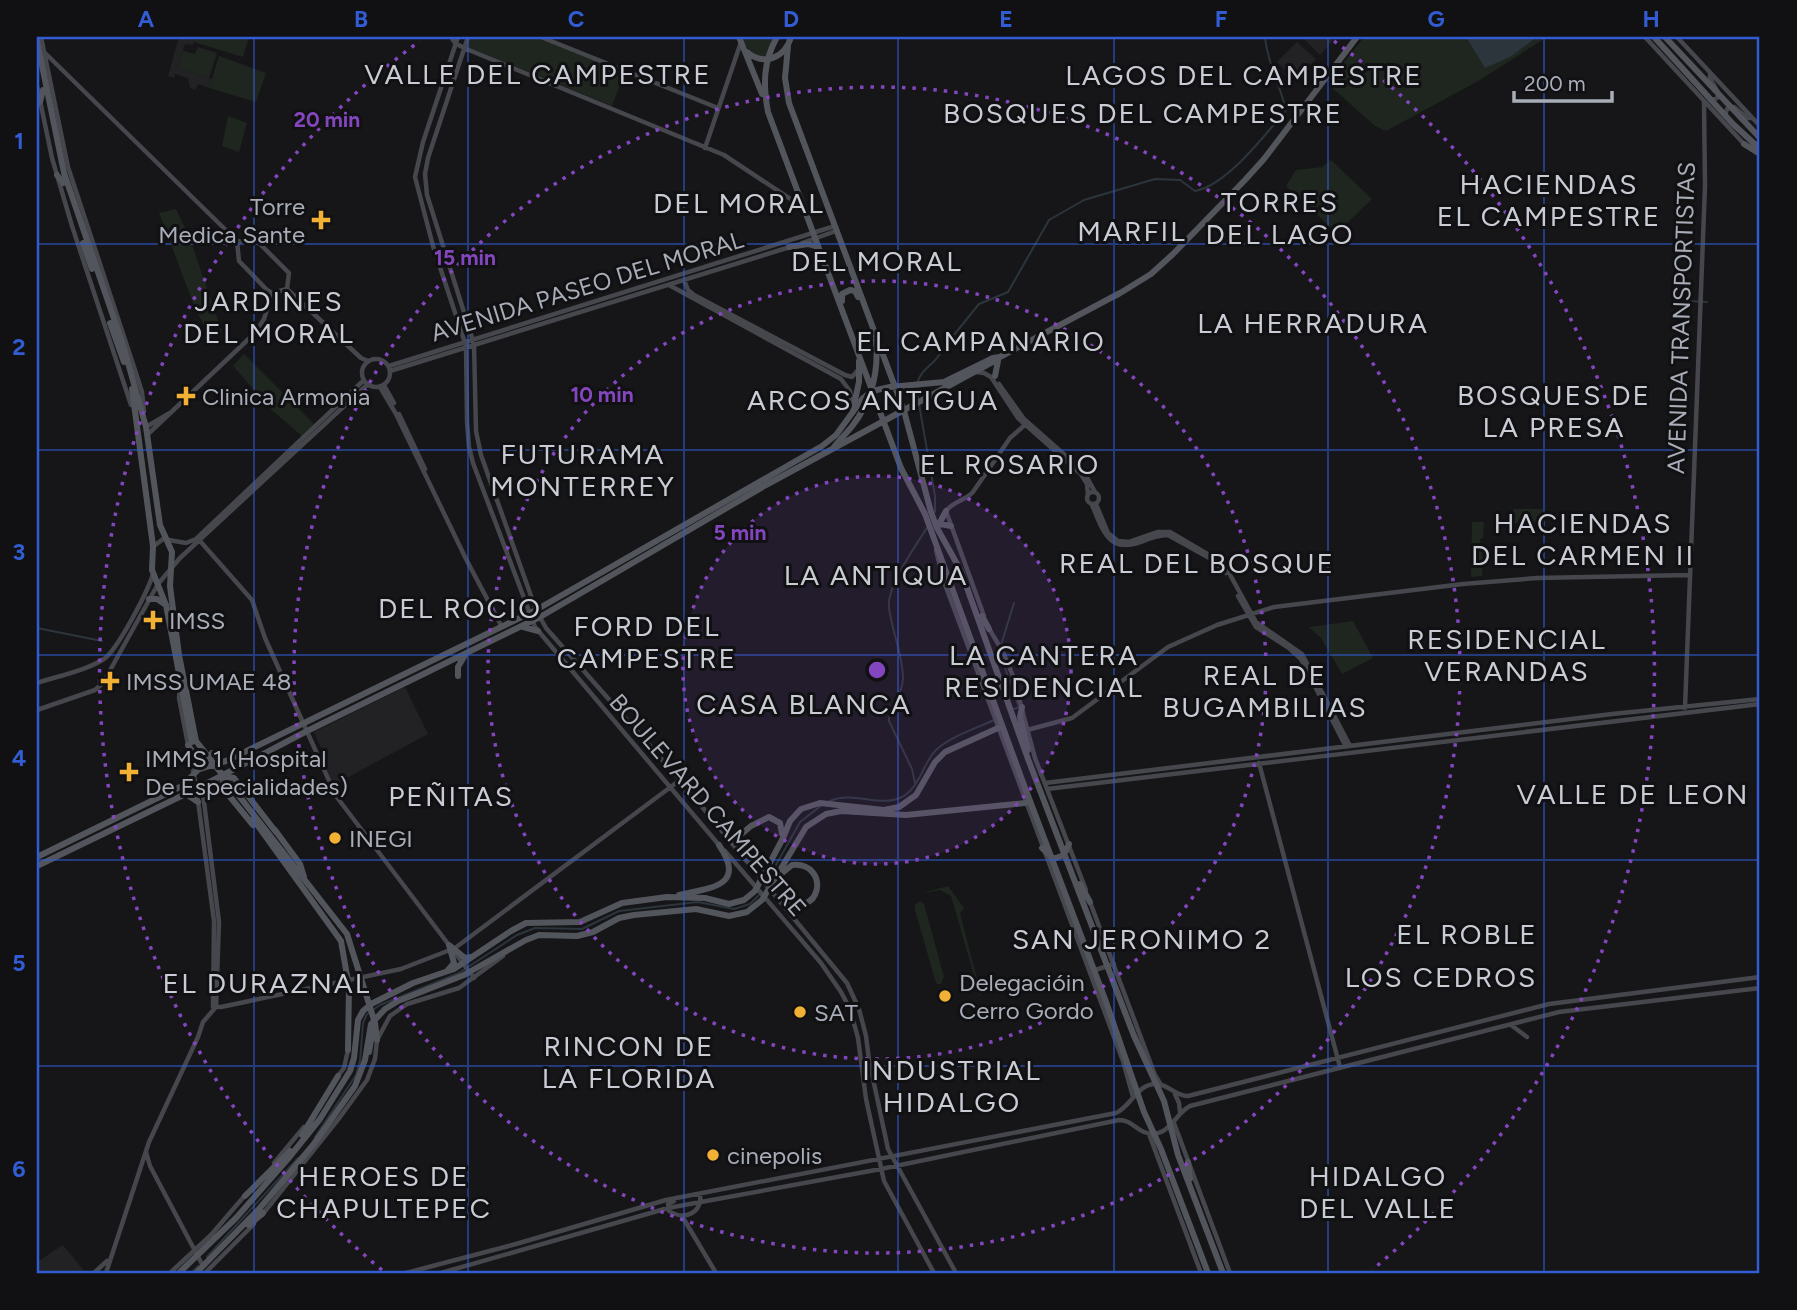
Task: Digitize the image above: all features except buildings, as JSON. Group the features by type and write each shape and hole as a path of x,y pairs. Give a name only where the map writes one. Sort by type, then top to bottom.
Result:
{"main road":[{"path":"768,112 764,82 767,60 777,37"},
{"path":"791,37 785,72 787,94 904,411 928,513"},
{"path":"37,857 183,786 203,767 226,761 533,611 822,446 836,435 863,398 872,391 944,382 1000,357 1151,274 1264,159 1357,37"},
{"path":"1654,37 1760,154"},
{"path":"1665,37 1760,138"},
{"path":"739,39 746,51 901,468 936,527 989,629"},
{"path":"37,45 63,183"},
{"path":"746,51 753,57 767,60 779,55 788,46"},
{"path":"37,61 40,102"},
{"path":"40,88 63,183 131,383 153,546 153,574 166,605 194,746 257,821 339,937 348,980 348,1050"},
{"path":"1744,144 1760,154"},
{"path":"61,174 71,179"},
{"path":"61,174 93,252 146,428 160,525 172,552 170,586 196,741 350,939 377,1040"},
{"path":"789,247 808,244 818,248"},
{"path":"848,324 841,296 850,290 870,320"},
{"path":"106,323 115,335"},
{"path":"834,448 857,419 872,391 876,359 874,331"},
{"path":"123,345 131,356"},
{"path":"851,414 859,382 857,349"},
{"path":"995,376 1000,357"},
{"path":"37,866 540,617 673,538 976,372 987,363"},
{"path":"892,377 907,385"},
{"path":"876,400 881,388"},
{"path":"876,400 892,416"},
{"path":"911,439 908,414 912,407"},
{"path":"873,427 887,432"},
{"path":"139,444 146,428"},
{"path":"139,444 147,450 151,461"},
{"path":"901,468 908,460 914,460 918,464"},
{"path":"946,511 936,527 935,542 1000,727 1052,857 1091,971 1128,1062 1135,1094 1151,1134 1168,1166 1208,1273"},
{"path":"936,527 951,526"},
{"path":"966,583 1028,759 1111,965 1143,1058 1158,1084 1172,1125 1178,1155 1223,1273"},
{"path":"149,599 157,599 166,605"},
{"path":"521,627 538,631"},
{"path":"458,676 458,667 465,654"},
{"path":"190,711 192,695"},
{"path":"1022,707 1020,717 1028,744 1028,759"},
{"path":"667,897 705,898 729,904 744,900 755,891 792,817 801,809 814,803 889,810 906,803 916,795 935,762 945,752 1000,727"},
{"path":"188,745 201,762 211,757 212,753"},
{"path":"222,787 223,780 233,777 300,863 304,879"},
{"path":"212,781 222,787 285,863"},
{"path":"186,794 198,802"},
{"path":"365,1060 369,1027 385,1009 407,996 464,975 539,935 565,937 585,934 625,916 696,909 729,916 750,911 762,900 806,827 826,814 841,811 889,815 917,814 1025,803"},
{"path":"732,842 758,821 771,817 779,821 782,828 777,849"},
{"path":"1042,848 1052,857 1061,857 1069,844"},
{"path":"413,983 454,970 516,928 531,922 576,922 622,903 715,887 724,882 730,866 719,845"},
{"path":"774,880 787,867 796,865 810,869 817,880 815,895 805,905 794,906 776,895"},
{"path":"1058,873 1064,867 1072,871 1090,902"},
{"path":"304,890 324,914 329,915 330,910"},
{"path":"1065,907 1075,919 1077,942"},
{"path":"451,948 468,958 502,937"},
{"path":"179,1273 228,1226 329,1105 350,1071 361,1014 377,1000 452,967 454,960 451,948"},
{"path":"1129,1007 1131,1027"},
{"path":"196,1273 259,1209 313,1145 355,1086 374,1023"},
{"path":"1128,1062 1138,1062 1143,1058"},
{"path":"1128,1062 1129,1079"},
{"path":"228,1226 297,1143 338,1076"},
{"path":"245,1196 304,1138"},
{"path":"1168,1166 1169,1152 1173,1151 1178,1155"},
{"path":"1188,1162 1192,1191"},
{"path":"1173,1198 1174,1184"},
{"path":"223,1246 263,1213"}],"street":[{"path":"41,37 71,179 93,252 142,392 146,428 169,414 255,333 264,318 272,293 288,276"},
{"path":"451,37 464,48 729,158 804,208"},
{"name":"BOULEVARD CAMPESTRE","path":"458,37 423,142 415,177 430,236 465,344 468,437 477,474 533,611 680,780 831,961 851,990 866,1036 883,1134 890,1158"},
{"name":"BOULEVARD CAMPESTRE","path":"468,37 428,158 425,183 447,262 474,342 476,431 484,466 533,611 532,621 821,963 841,992 850,1009 858,1038 862,1076 884,1181 934,1273"},
{"path":"541,37 718,108"},
{"path":"1645,37 1744,144"},
{"path":"1676,37 1760,126"},
{"path":"705,148 739,39"},
{"path":"37,45 237,241 259,243 283,265 289,273 287,289"},
{"path":"1690,87 1697,89 1710,100 1717,98 1719,91 1710,74"},
{"path":"40,102 61,174 72,226 134,412"},
{"name":"AVENIDA TRANSPORTISTAS","path":"1704,103 1706,136"},
{"path":"1736,136 1726,121 1727,109 1734,107 1746,118 1752,118"},
{"name":"AVENIDA TRANSPORTISTAS","path":"1685,710 1706,136 1708,121 1714,113"},
{"name":"AVENIDA PASEO DEL MORAL","path":"474,342 835,229"},
{"name":"AVENIDA PASEO DEL MORAL","path":"390,368 670,285 789,247 814,236"},
{"path":"237,241 238,257 243,266 267,290 272,293 287,289"},
{"path":"238,257 251,242"},
{"path":"718,270 739,261 740,257"},
{"path":"684,280 691,292 841,379 850,391 851,414"},
{"path":"662,281 845,375 854,376 859,366"},
{"path":"287,289 361,358 368,361 379,359 390,368 389,379 382,386"},
{"path":"361,358 364,366"},
{"path":"366,382 362,373 368,361"},
{"path":"987,363 1026,424 1084,472 1099,497 1094,504"},
{"path":"976,372 991,377 1011,409 1081,474 1087,484 1087,501 1094,504 1105,535 1116,544 1130,545 1168,535 1213,560 1224,570 1249,615 1262,629 1302,654 1350,749"},
{"path":"366,382 382,386 503,626"},
{"path":"153,546 160,540 186,543 196,539 366,382"},
{"path":"37,710 95,690 103,683 158,584 366,382"},
{"path":"1026,424 1010,438 973,492 946,511 989,629 1013,676 1027,730 1047,789 1158,1084 1174,1093 1188,1096 1549,1004 1760,977"},
{"path":"477,474 484,466"},
{"path":"1088,495 1095,492"},
{"path":"200,541 253,602 265,638 333,790 474,978"},
{"path":"37,683 98,662 108,655 145,595 153,574"},
{"path":"1027,730 1072,718 1164,649 1199,632 1284,605 1537,578 1689,575"},
{"path":"106,1273 146,1151 203,1022 214,1008 219,922 199,788 179,698 181,686"},
{"path":"1047,789 1350,749 1760,701"},
{"path":"1000,727 1025,803 1077,942 1091,971 1135,1094"},
{"path":"1338,748 1342,744 1339,727"},
{"path":"1342,738 1350,749"},
{"path":"1045,783 1258,761 1338,748 1350,749"},
{"path":"1258,761 1340,1067"},
{"path":"214,1008 412,966 451,948 680,780"},
{"path":"199,788 198,802 214,921 214,1008"},
{"path":"146,1151 150,1166 206,1272 263,1213 342,1114 370,1072 377,1040 389,1018 412,1002 452,991 474,978 512,948"},
{"path":"1091,971 1111,965"},
{"path":"1718,992 1719,987 1726,982"},
{"path":"1151,1134 1172,1125 1180,1112 1190,1106 1559,1012 1760,988"},
{"path":"1510,1024 1528,1037"},
{"path":"170,1273 195,1252 306,1124 344,1068 348,1050"},
{"path":"1132,1123 1129,1105 1135,1094 1158,1084"},
{"path":"1174,1093 1180,1112"},
{"path":"407,1273 666,1200 1116,1113 1129,1105"},
{"path":"441,1273 668,1208 897,1166 1119,1120 1132,1123 1151,1134 1201,1273"},
{"path":"1172,1125 1230,1273"},
{"path":"875,1144 897,1166 956,1273"},
{"path":"902,1175 909,1163"},
{"path":"867,1171 884,1181"},
{"path":"697,1195 701,1202"},
{"path":"668,1208 670,1203 697,1195"},
{"path":"668,1208 673,1214 682,1216 696,1210 701,1202"},
{"path":"690,1214 695,1235"},
{"path":"682,1216 716,1273"},
{"path":"94,1273 109,1258"},
{"path":"214,1265 215,1273"}],"shaded area":[{"path":"179,37 195,37 193,45 185,44 178,68 212,79 209,88 198,84 195,90 190,88 188,78 175,74 174,78 168,76"},
{"path":"195,37 249,37 243,57 194,42"},
{"path":"471,37 540,37 625,72 612,106 467,47"},
{"path":"741,37 774,37 766,57 761,57 748,48"},
{"path":"1302,37 1336,37 1320,55"},
{"path":"1364,37 1547,37 1480,80 1386,131 1375,126 1330,86 1330,80"},
{"path":"1466,37 1537,37 1510,57 1485,68"},
{"path":"1297,42 1316,59 1295,80 1277,62"},
{"path":"198,47 217,53 209,78 178,68 183,51 195,54"},
{"path":"219,56 266,73 256,102 209,88"},
{"path":"228,116 247,123 239,152 222,146"},
{"path":"1331,160 1372,199 1337,233 1286,186 1296,170 1322,167"},
{"path":"176,209 189,236 222,332 209,335 195,308 159,213"},
{"path":"244,354 314,424 303,437 273,411 233,366"},
{"path":"1513,509 1543,509 1544,522 1514,523"},
{"path":"1472,522 1484,522 1483,538 1480,539 1482,576 1471,577"},
{"path":"1353,621 1373,658 1342,674 1321,638 1309,627"},
{"path":"405,687 428,734 334,785 314,732"},
{"path":"948,886 964,908 960,913 980,996 951,896 940,890 919,894"},
{"path":"920,901 924,904 944,977 941,984 937,984 935,980 915,910 915,904"},
{"path":"63,1245 86,1273 37,1273 37,1262"}],"waterway":[{"path":"918,381 979,304 1008,292 1049,220 1084,200 1155,179 1180,180 1195,191 1207,187 1233,169 1286,110 1265,37"},
{"path":"1690,301 1707,302"},
{"path":"918,386 918,398"},
{"path":"919,404 935,496 935,512"},
{"path":"915,783 912,769 889,721 891,709 903,682 889,599 903,566 928,526"},
{"path":"1001,645 1014,603"},
{"path":"37,628 102,641"},
{"path":"999,651 1019,707 1014,709"},
{"path":"830,801 839,798 883,801 900,798 912,789 931,756 942,745 994,720"},
{"path":"767,881 800,822 822,805"},
{"path":"315,1137 356,1075 363,1023 367,1014 380,1005 459,973 517,935 535,928 582,929 619,911 698,902 734,909 750,904 759,895"},
{"path":"207,1257 298,1158"},
{"path":"191,1273 198,1266"}],"place":[{"name":"Torre Medica Sante","path":"321,220"},
{"name":"Clinica Armonia","path":"186,396"},
{"name":"IMSS","path":"153,620"},
{"name":"IMSS UMAE 48","path":"110,681"},
{"name":"IMMS 1 (Hospital De Especialidades)","path":"129,772"},
{"name":"INEGI","path":"335,838"},
{"name":"Delegacióin Cerro Gordo","path":"945,996"},
{"name":"SAT","path":"800,1012"},
{"name":"cinepolis","path":"713,1155"}],"district":[{"name":"VALLE DEL CAMPESTRE","path":"538,74"},
{"name":"LAGOS DEL CAMPESTRE","path":"1244,75"},
{"name":"BOSQUES DEL CAMPESTRE","path":"1143,113"},
{"name":"HACIENDAS EL CAMPESTRE","path":"1549,200"},
{"name":"DEL MORAL","path":"739,203"},
{"name":"TORRES DEL LAGO","path":"1280,218"},
{"name":"MARFIL","path":"1132,231"},
{"name":"DEL MORAL","path":"877,261"},
{"name":"JARDINES DEL MORAL","path":"269,317"},
{"name":"LA HERRADURA","path":"1313,323"},
{"name":"EL CAMPANARIO","path":"981,341"},
{"name":"ARCOS ANTIGUA","path":"873,400"},
{"name":"BOSQUES DE LA PRESA","path":"1554,411"},
{"name":"EL ROSARIO","path":"1010,464"},
{"name":"FUTURAMA MONTERREY","path":"583,470"},
{"name":"HACIENDAS DEL CARMEN II","path":"1583,539"},
{"name":"REAL DEL BOSQUE","path":"1197,563"},
{"name":"LA ANTIQUA","path":"876,575"},
{"name":"DEL ROCIO","path":"460,608"},
{"name":"FORD DEL CAMPESTRE","path":"647,642"},
{"name":"RESIDENCIAL VERANDAS","path":"1507,655"},
{"name":"LA CANTERA RESIDENCIAL","path":"1044,671"},
{"name":"REAL DE BUGAMBILIAS","path":"1265,691"},
{"name":"CASA BLANCA","path":"804,704"},
{"name":"VALLE DE LEON","path":"1633,794"},
{"name":"PEÑITAS","path":"451,796"},
{"name":"EL ROBLE","path":"1467,934"},
{"name":"SAN JERONIMO 2","path":"1142,939"},
{"name":"LOS CEDROS","path":"1441,977"},
{"name":"EL DURAZNAL","path":"267,983"},
{"name":"RINCON DE LA FLORIDA","path":"629,1062"},
{"name":"INDUSTRIAL HIDALGO","path":"952,1086"},
{"name":"HEROES DE CHAPULTEPEC","path":"384,1192"},
{"name":"HIDALGO DEL VALLE","path":"1378,1192"}]}
